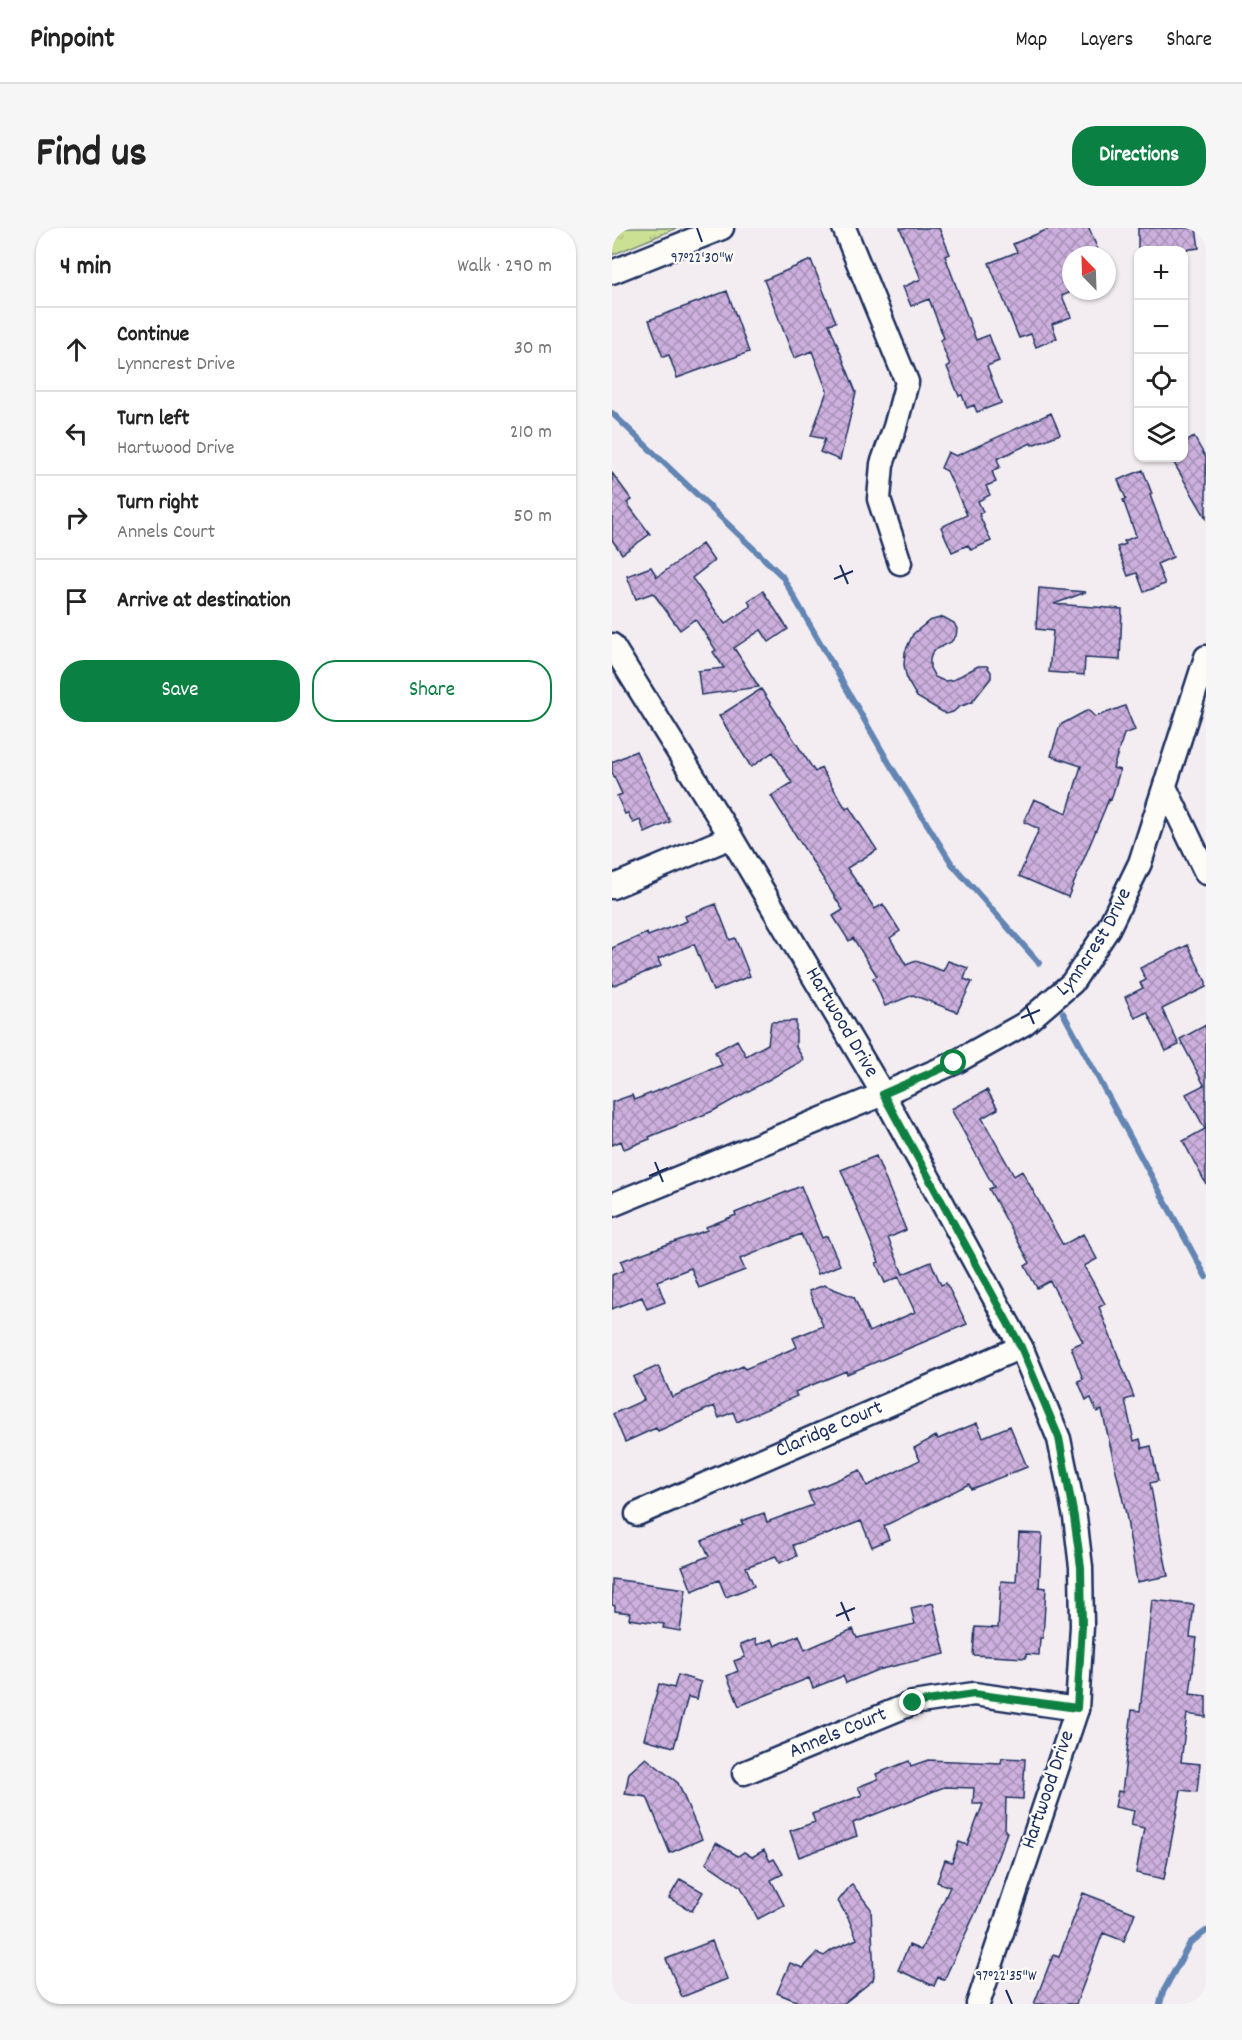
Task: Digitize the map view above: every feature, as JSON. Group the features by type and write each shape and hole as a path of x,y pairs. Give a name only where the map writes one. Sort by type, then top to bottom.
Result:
{"street":[{"path":"612,272 722,228"},
{"path":"844,228 907,381 896,426 882,464 879,499 900,563"},
{"name":"Hartwood Drive","path":"612,645 731,837 883,1094 1021,1347 1059,1438 1081,1567 1082,1626 1077,1708 978,2004"},
{"name":"Lynncrest Drive","path":"612,1205 954,1063 1024,1024 1072,983 1108,929 1140,863 1206,657"},
{"path":"1165,787 1206,873"},
{"path":"612,887 731,837"},
{"name":"Claridge Court","path":"637,1515 1021,1347"},
{"name":"Annels Court","path":"744,1773 913,1703 974,1694 1077,1708"}],"path":[{"path":"612,232 622,228"}],"green space":[{"path":"612,228 677,228 612,255"}],"building":[{"path":"900,228 939,228 950,254 945,256 976,340 989,335 999,361 987,366 1001,403 977,412 974,405 967,408 962,395 959,396 947,367 950,365 940,340 944,338 929,299 911,306 903,287 921,279"},
{"path":"1051,228 1089,228 1096,246 1062,246 1062,300 1071,317 1052,324 1057,338 1036,347 1031,334 1019,338 989,263 1017,252 1013,244"},
{"path":"1138,228 1196,228 1199,248 1188,249 1188,246 1138,246"},
{"path":"811,260 836,322 829,324 856,392 840,460 820,452 825,439 811,436 827,391 812,351 794,358 764,280"},
{"path":"727,291 749,352 677,378 669,355 663,357 649,320"},
{"path":"1051,413 1060,434 1032,445 1031,443 997,459 1000,467 992,471 996,482 986,486 990,495 978,501 983,512 979,514 991,541 971,550 968,545 952,552 941,527 967,515 947,471 941,468 948,452 956,456"},
{"path":"1194,437 1206,458 1206,518 1173,462 1188,462 1188,441"},
{"path":"1143,470 1173,557 1157,564 1165,584 1144,592 1137,573 1128,576 1117,547 1126,544 1124,541 1136,536 1123,500 1126,499 1118,480"},
{"path":"612,473 632,500 627,503 650,534 622,554 612,540"},
{"path":"702,544 714,561 692,578 725,624 751,606 748,601 763,591 788,629 769,642 761,630 734,648 759,687 701,695 698,671 724,668 713,652 716,650 695,619 680,630 653,593 636,599 627,576 651,567 657,577"},
{"path":"1039,588 1086,592 1054,604 1122,609 1120,660 1085,658 1084,675 1049,672 1053,631 1036,629"},
{"path":"943,617 954,623 957,629 956,636 951,642 933,651 930,668 935,677 944,681 953,680 978,666 987,666 991,672 991,678 972,702 946,714 917,697 907,680 904,665 905,652 913,634 929,621"},
{"path":"761,689 815,772 821,768 846,809 849,807 877,850 847,868 875,909 883,904 900,931 890,938 906,965 916,961 943,971 948,961 968,968 964,979 972,982 957,1012 913,995 885,1006 873,978 877,976 853,938 849,941 833,916 843,910 771,796 792,783 773,752 751,767 719,716"},
{"path":"1125,706 1135,730 1124,734 1113,768 1120,770 1111,800 1109,799 1068,897 1019,876 1039,829 1024,822 1034,799 1067,813 1081,766 1051,756 1060,725 1088,710 1095,717"},
{"path":"636,751 670,822 645,833 640,820 633,823 628,813 625,814 617,796 622,794 612,772 612,762"},
{"path":"716,904 730,940 735,938 750,976 713,991 694,944 658,959 661,966 612,986 612,948 647,933 648,936 687,921 685,916"},
{"path":"1188,945 1206,982 1206,987 1162,1009 1179,1045 1166,1051 1147,1012 1135,1018 1125,997 1143,988 1140,983 1146,980 1140,968"},
{"path":"796,1021 796,1047 804,1060 713,1111 649,1137 650,1139 624,1149 621,1141 612,1145 612,1102 632,1095 634,1100 722,1065 715,1052 737,1040 746,1056 768,1044 771,1022"},
{"path":"1206,1025 1206,1184 1183,1141 1205,1129 1186,1094 1204,1085 1180,1039"},
{"path":"987,1090 998,1109 982,1118 1014,1176 1022,1171 1063,1245 1083,1234 1097,1259 1084,1266 1105,1304 1099,1307 1134,1397 1125,1400 1134,1441 1140,1439 1142,1448 1151,1446 1158,1481 1150,1483 1168,1576 1137,1582 1126,1514 1102,1410 1097,1412 1091,1398 1086,1400 1078,1381 1083,1379 1071,1347 1083,1342 1050,1281 1037,1288 1025,1266 1030,1263 989,1189 994,1187 951,1109"},
{"path":"876,1156 906,1230 888,1238 903,1274 931,1262 941,1285 946,1283 967,1324 847,1374 846,1371 795,1392 797,1396 737,1422 733,1412 719,1418 714,1406 658,1431 656,1428 625,1442 613,1414 644,1400 633,1377 658,1366 672,1397 743,1366 745,1369 797,1347 793,1338 823,1326 809,1291 824,1285 854,1297 869,1332 915,1312 899,1277 885,1283 876,1263 879,1262 841,1170"},
{"path":"801,1186 822,1238 827,1236 840,1265 818,1274 801,1234 740,1259 745,1270 699,1288 691,1268 657,1281 665,1302 647,1309 642,1297 612,1309 612,1275 624,1270 621,1261 707,1230 706,1227 736,1215 735,1213"},
{"path":"977,1423 983,1437 1010,1426 1027,1467 971,1489 969,1484 884,1526 889,1539 872,1547 861,1521 793,1545 797,1556 779,1563 776,1556 746,1567 754,1586 726,1597 719,1580 692,1591 682,1566 709,1556 702,1541 743,1524 741,1521 764,1513 767,1522 813,1505 808,1492 860,1470 867,1486 920,1460 914,1448 936,1436 938,1439"},
{"path":"1019,1533 1042,1534 1039,1587 1046,1588 1043,1638 1040,1638 1039,1655 1026,1654 1026,1658 973,1655 975,1627 998,1628 1001,1581 1016,1582"},
{"path":"612,1579 686,1589 680,1631 663,1628 664,1624 629,1619 630,1613 615,1611 615,1606 612,1605"},
{"path":"1152,1600 1194,1605 1190,1637 1197,1638 1190,1694 1206,1696 1206,1717 1187,1714 1181,1762 1200,1764 1197,1792 1181,1790 1164,1879 1136,1873 1144,1828 1131,1825 1134,1811 1115,1807 1118,1791 1122,1792 1132,1710 1140,1711"},
{"path":"933,1603 945,1654 877,1670 846,1683 843,1676 813,1688 809,1678 739,1706 727,1676 738,1671 734,1661 745,1657 740,1645 755,1639 757,1645 772,1639 775,1646 799,1635 805,1650 853,1629 857,1638 915,1624 911,1608"},
{"path":"678,1675 701,1682 697,1699 688,1697 674,1747 644,1739 659,1684 674,1688"},
{"path":"646,1758 678,1783 702,1839 670,1853 647,1797 625,1794 629,1773"},
{"path":"1002,1758 1025,1759 1023,1799 1006,1798 1005,1831 1007,1832 980,1903 944,1980 938,1977 934,1986 898,1970 909,1945 921,1950 950,1887 937,1882 945,1860 952,1862 959,1842 967,1845 983,1804 973,1804 974,1788 944,1787 853,1823 857,1836 799,1857 790,1831 815,1822 812,1814 862,1795 858,1787 878,1779 876,1774 909,1761 911,1766 928,1760 1001,1763"},
{"path":"716,1843 738,1856 744,1852 752,1857 764,1850 770,1861 774,1859 783,1874 771,1880 784,1905 758,1919 741,1887 706,1863"},
{"path":"680,1879 703,1892 692,1911 669,1898"},
{"path":"852,1884 871,1909 873,1980 843,2004 803,2004 777,1993 790,1963 803,1968 817,1953 824,1956 857,1939 838,1901"},
{"path":"1083,1893 1135,1913 1124,1941 1103,1933 1076,2004 1034,2004 1053,1955 1059,1957"},
{"path":"712,1941 727,1979 682,1997 666,1959"}],"waterway":[{"path":"612,413 782,576 889,763 952,864 1039,963"},
{"path":"1063,1013 1206,1277"},
{"path":"1160,2004 1163,1992 1190,1943 1206,1931"}],"route":[{"path":"913,1703 974,1694 1077,1708 1082,1626 1081,1567 1059,1438 1021,1347 883,1094 954,1063"}]}
